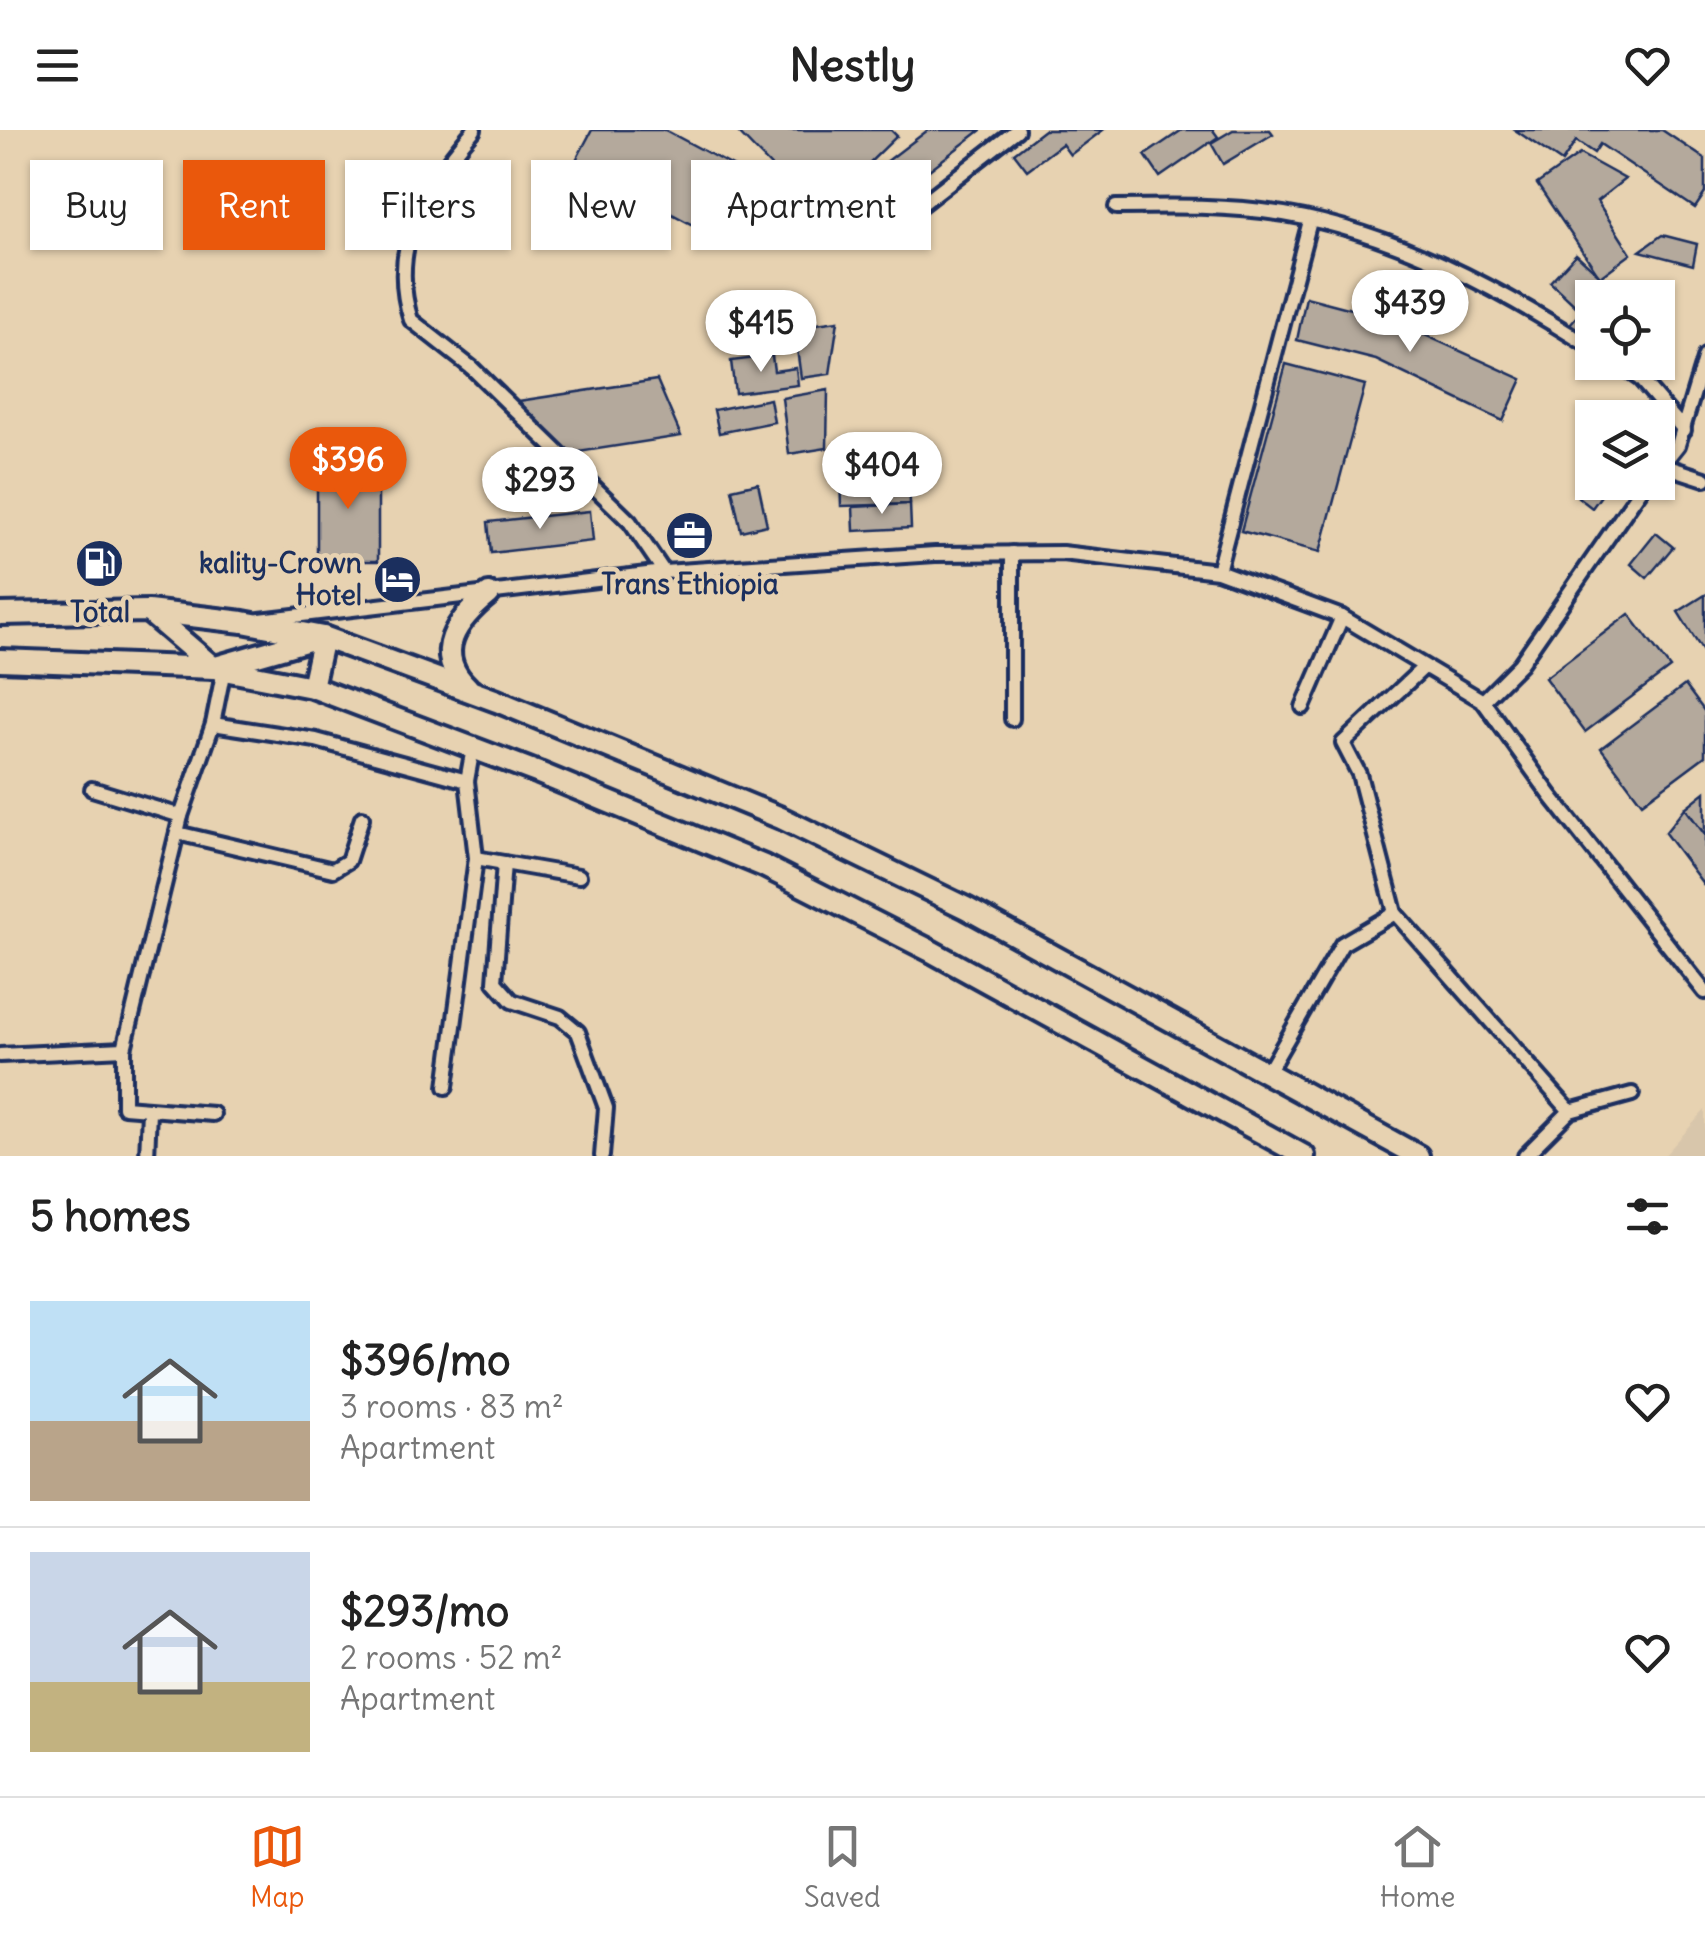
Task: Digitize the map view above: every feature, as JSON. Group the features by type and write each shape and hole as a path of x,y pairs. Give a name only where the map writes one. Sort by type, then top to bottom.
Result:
{"main road":[{"path":"473,692 450,665 449,644 462,617 488,594"},
{"path":"148,611 219,668"},
{"path":"0,614 148,611 242,622 323,636 473,692 781,818 966,908 1418,1156"},
{"path":"219,668 323,636"},
{"path":"312,687 323,636"},
{"path":"0,660 219,668 312,687 473,748 764,866 928,950 1304,1156"}],"street":[{"path":"474,130 420,203 407,237 402,269 412,320 472,368 630,522 664,572"},
{"path":"931,197 1017,130"},
{"path":"1116,207 1242,208 1310,221 1444,263 1517,300 1575,337"},
{"path":"1218,571 1310,221"},
{"path":"1675,444 1684,430 1705,356"},
{"path":"1642,380 1684,430"},
{"path":"1675,471 1705,479"},
{"path":"1483,701 1520,664 1634,500"},
{"path":"242,622 664,572 935,554 1062,553 1218,571 1342,617 1483,701 1606,869 1705,992"},
{"path":"1012,554 1012,719"},
{"path":"1303,707 1342,617"},
{"path":"214,1114 148,1112 124,1107 124,1049 181,816 213,724 219,668"},
{"path":"1423,668 1343,743 1359,774 1395,913 1570,1110"},
{"path":"213,724 316,740 467,781"},
{"path":"446,1087 476,858 467,781 473,748"},
{"path":"92,789 181,816"},
{"path":"177,833 333,870 348,861 362,818"},
{"path":"476,858 579,876"},
{"path":"504,863 495,982 512,1001 560,1017 578,1032 606,1108 602,1156"},
{"path":"1268,1072 1342,944 1395,913"},
{"path":"0,1055 124,1049"},
{"path":"1525,1156 1570,1110 1632,1094"},
{"path":"147,1156 148,1112"}],"shaded area":[{"path":"1705,1110 1705,1156 1664,1156"}],"building":[{"path":"592,130 665,130 721,160 691,160 691,224 671,213 671,160 576,160"},
{"path":"736,130 891,130 897,136 872,160 765,160"},
{"path":"928,130 981,130 931,169 931,160 889,160"},
{"path":"1044,130 1103,130 1070,155 1062,144 1027,170 1014,153"},
{"path":"1182,130 1213,130 1218,137 1160,177 1145,155"},
{"path":"1233,130 1270,130 1273,134 1223,164 1211,143"},
{"path":"1515,130 1662,130 1705,159 1705,193 1695,208 1600,144 1594,153 1576,141 1562,162"},
{"path":"1580,154 1625,179 1597,201 1631,254 1600,277 1537,184"},
{"path":"1662,235 1697,244 1693,265 1640,251"},
{"path":"1576,254 1605,280 1575,280 1575,305 1550,282"},
{"path":"1306,297 1390,319 1522,379 1503,421 1376,360 1297,340"},
{"path":"838,321 830,374 801,378 794,327"},
{"path":"772,356 774,371 796,368 798,385 735,393 731,361"},
{"path":"1286,364 1365,385 1320,552 1241,531"},
{"path":"657,380 681,436 566,454 519,401"},
{"path":"828,390 827,448 789,454 782,398"},
{"path":"770,399 774,422 719,433 714,410"},
{"path":"908,444 910,504 841,506 839,445"},
{"path":"317,462 378,462 378,561 317,561"},
{"path":"758,483 767,525 741,531 732,489"},
{"path":"1582,500 1598,500 1592,508"},
{"path":"910,504 911,528 854,531 853,507"},
{"path":"590,511 593,541 491,553 488,522"},
{"path":"1656,533 1673,547 1647,578 1631,564"},
{"path":"1705,595 1705,655 1678,612"},
{"path":"1629,614 1670,668 1585,732 1545,678"},
{"path":"1685,685 1705,712 1705,756 1642,803 1601,748"},
{"path":"1705,792 1705,835 1685,808"},
{"path":"1685,808 1705,835 1704,885 1665,833"}],"place":[{"name":"Trans Ethiopia","path":"690,536"},
{"name":"Total","path":"100,564"},
{"name":"kality-Crown Hotel","path":"397,579"}]}
